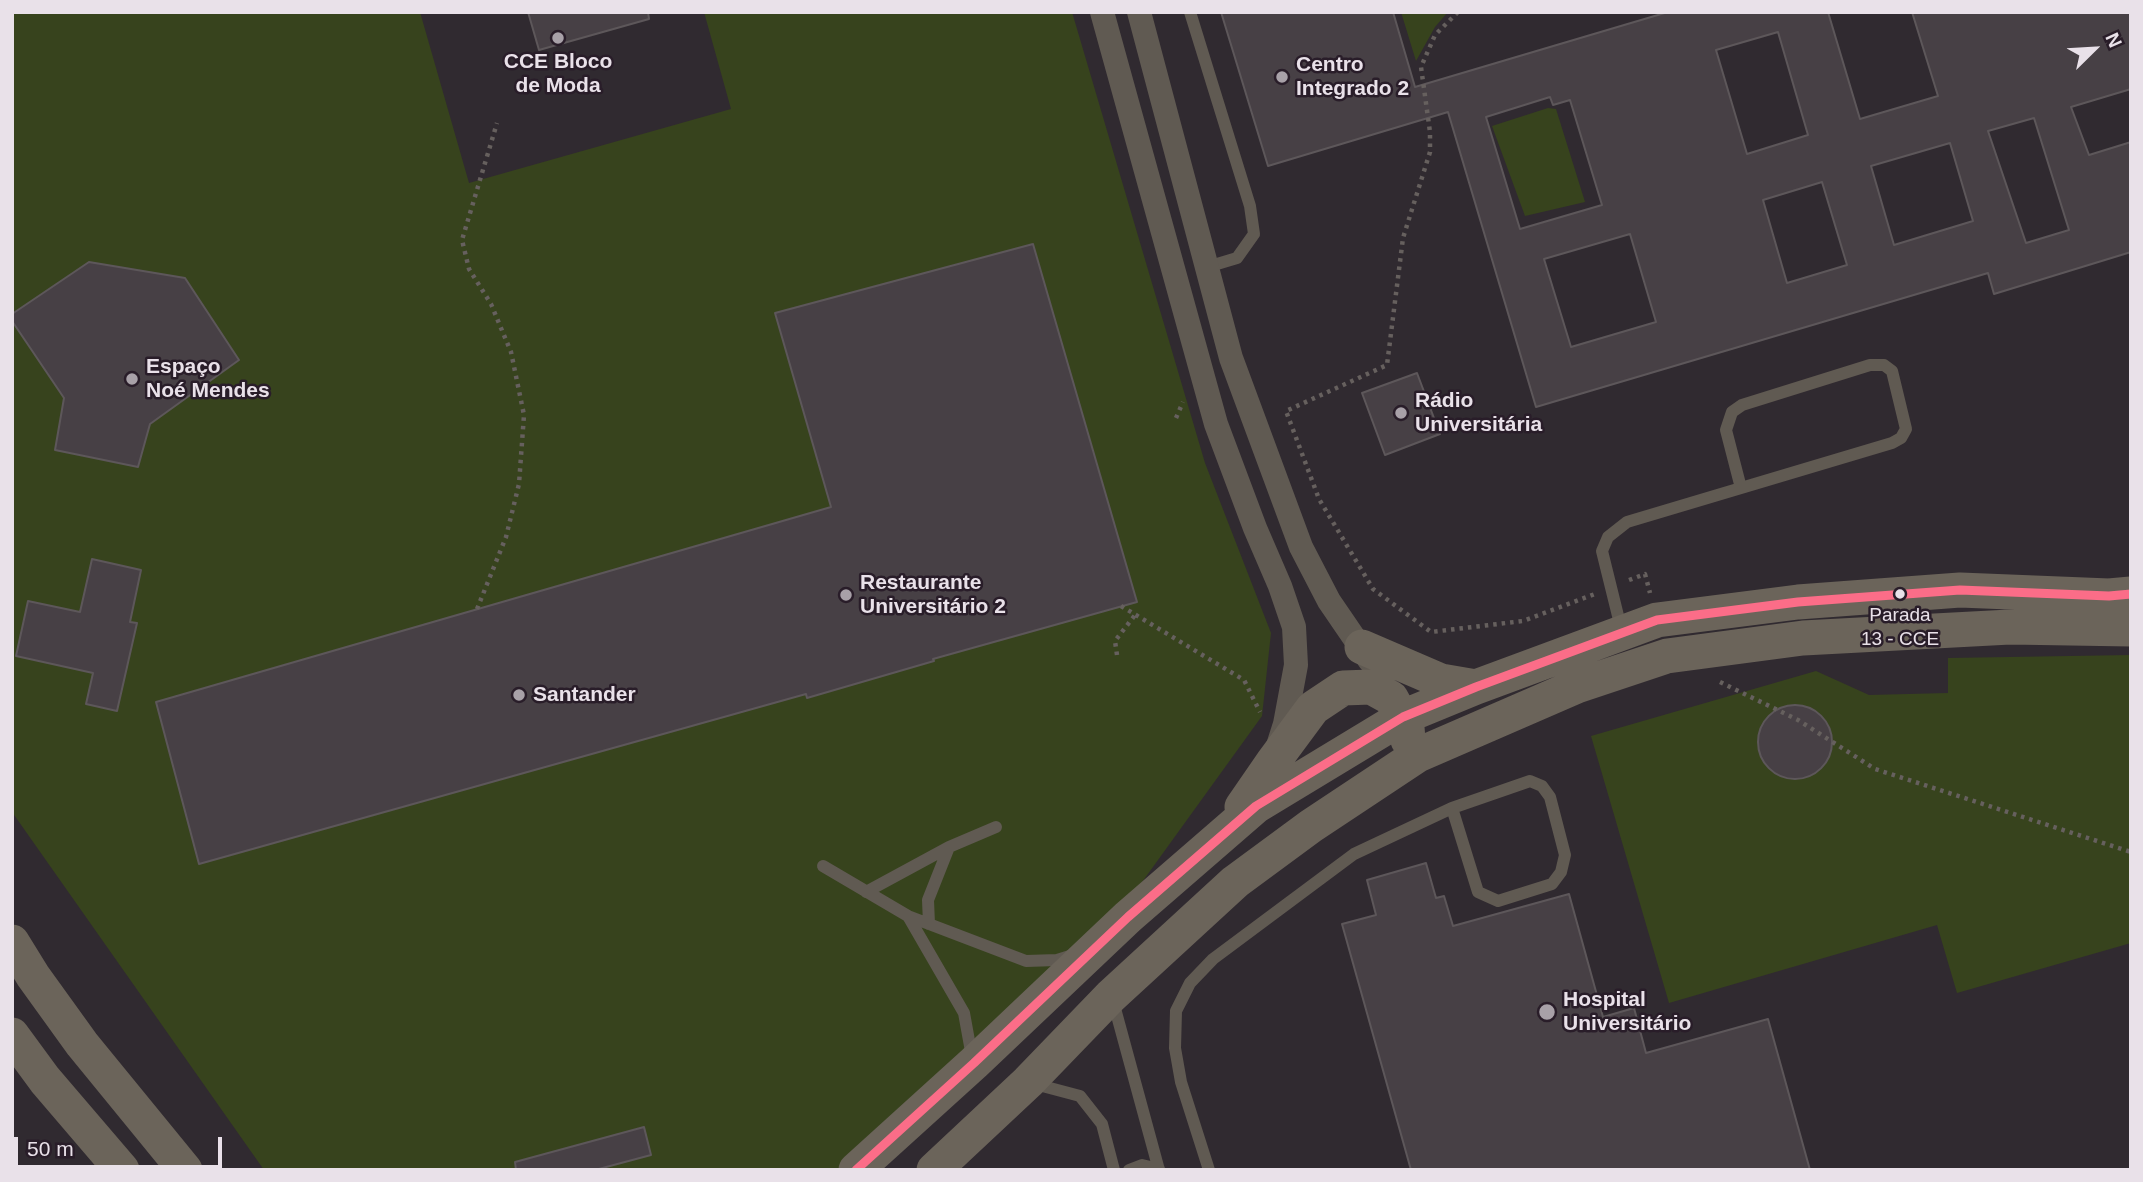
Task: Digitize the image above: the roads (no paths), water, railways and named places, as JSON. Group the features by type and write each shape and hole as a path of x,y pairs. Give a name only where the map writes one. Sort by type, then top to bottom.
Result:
{"main road":[{"path":"872,1165 1096,947 1256,806 1397,708 1476,687 1657,620 1798,602 1960,590 2109,596 2131,594"},
{"path":"934,1170 1028,1082 1111,996 1235,882 1311,826 1418,755 1577,686 1667,656 1803,638 2010,627 2131,629"},
{"path":"1362,647 1441,681 1476,687"},
{"path":"1225,833 1313,708 1343,688 1371,687 1397,708 1407,727 1408,748 1397,769"},
{"path":"12,942 82,1044 185,1170"},
{"path":"12,1035 45,1080 122,1170"}],"street":[{"path":"1102,12 1216,424 1294,627 1296,665 1285,724 1273,762"},
{"path":"1139,12 1231,358 1301,547 1329,601 1362,647 1397,708"}],"lane":[{"path":"1190,12 1250,206 1254,234 1237,258 1207,267"},
{"path":"1622,632 1602,551 1608,537 1627,522 1892,443 1901,438 1906,429 1892,372 1884,365 1870,365 1742,405 1732,412 1726,430 1741,488"},
{"path":"1209,1170 1181,1082 1175,1048 1176,1011 1190,983 1213,959 1354,854 1452,808 1530,781 1542,786 1550,797 1565,855 1561,872 1552,884 1498,901 1478,892 1452,808"},
{"path":"866,892 949,847 996,827"},
{"path":"929,924 928,900 949,847"},
{"path":"823,866 908,916 1026,961 1057,960 1096,947"},
{"path":"908,916 964,1013 974,1063"},
{"path":"1111,996 1159,1169 1142,1165 1129,1170"},
{"path":"1028,1082 1080,1096 1102,1124 1114,1170"}],"place":[{"name":"CCE Bloco de Moda","path":"558,38"},
{"name":"Centro Integrado 2","path":"1282,77"},
{"name":"Espaço Noé Mendes","path":"132,379"},
{"name":"Rádio Universitária","path":"1401,413"},
{"name":"Parada 13 - CCE","path":"1900,594"},
{"name":"Restaurante Universitário 2","path":"846,595"},
{"name":"Santander","path":"519,695"},
{"name":"Hospital Universitário","path":"1547,1012"}]}
